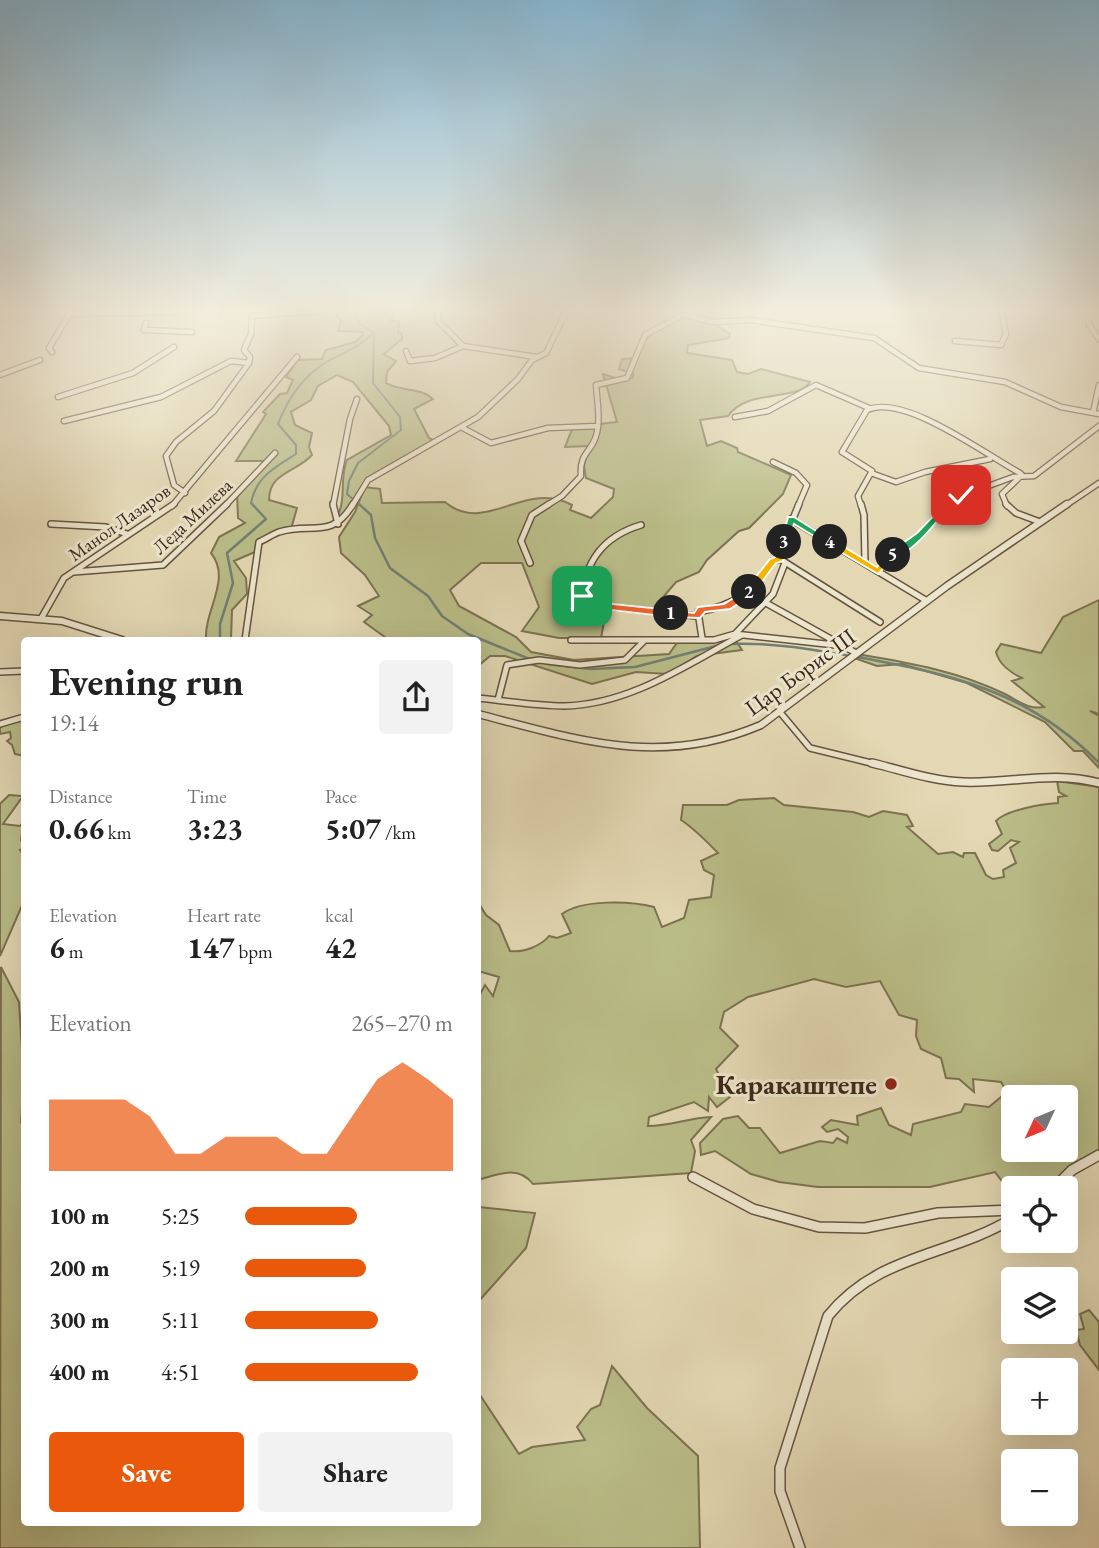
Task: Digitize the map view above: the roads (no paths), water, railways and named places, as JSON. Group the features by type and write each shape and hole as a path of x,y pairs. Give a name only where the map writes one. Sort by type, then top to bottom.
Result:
{"street":[{"path":"58,397 110,380"},
{"path":"64,422 161,397 194,380"},
{"path":"185,493 174,485 166,456 176,442 214,411 236,380"},
{"name":"Манол Лазаров","path":"43,617 64,578 169,508 185,493 278,380"},
{"path":"245,637 258,542 291,530 338,524 368,481 478,417 515,380"},
{"path":"530,563 520,541 532,515 562,496 577,481 585,451 596,439 596,385 622,380"},
{"path":"994,380 1005,382 1061,407 1099,414"},
{"path":"735,417 768,411 816,385 869,408 889,407 936,423 990,459 1020,472 1022,478"},
{"path":"1093,413 1099,385"},
{"path":"338,524 333,514 333,491 344,456 351,410 357,399"},
{"path":"865,563 864,515 858,495 871,473 871,467 842,452 869,408"},
{"path":"461,428 491,443 548,428 598,426"},
{"path":"878,571 889,558 920,535 953,499 1013,477 1034,476 1099,426"},
{"name":"Леда Милева","path":"72,572 163,565 248,484 275,453"},
{"path":"871,473 896,482 925,472 990,459"},
{"path":"772,462 796,473 807,485 779,553 783,561 880,622"},
{"path":"1022,478 1003,492 1003,500 1011,511 1040,522"},
{"name":"Цар Борис III","path":"481,715 578,738 658,750 695,747 743,735 779,712 927,601 1099,483"},
{"path":"791,519 927,601"},
{"path":"51,524 106,527 127,534"},
{"path":"641,525 617,534 589,559 583,601 593,605 696,616"},
{"path":"696,616 702,609 726,607 749,592 773,561 783,561"},
{"path":"739,635 741,624 777,590 783,561"},
{"path":"766,603 856,653"},
{"path":"0,616 43,617 114,637"},
{"path":"696,616 702,638"},
{"path":"96,637 100,632"},
{"path":"481,698 564,706 607,701 637,691 739,635"},
{"path":"571,639 643,642 724,639 739,635 845,646"},
{"path":"498,700 507,665 539,660 580,665 625,660 643,642"},
{"path":"0,672 21,671"},
{"path":"779,712 810,748 942,780 965,782 1049,776 1082,778 1099,783"},
{"path":"0,724 21,718"},
{"path":"1066,1176 1099,1155"},
{"path":"693,1177 723,1196 762,1213 836,1229 864,1228 940,1213 1001,1210"},
{"path":"800,1548 780,1491 780,1468 828,1316 839,1300 860,1283 904,1261 1001,1223"}],"waterway":[{"path":"252,504 262,479 296,454 296,445 278,424 292,396 304,380"},
{"path":"361,506 347,494 349,481 358,463 401,430 400,417 373,380"},
{"path":"220,637 220,624 233,583 227,553 266,519 252,504"},
{"path":"359,504 371,515 375,538 390,568 428,596 442,616 475,637"},
{"path":"481,639 532,660"},
{"path":"729,644 810,649 957,679 1017,703 1045,719 1073,739 1099,763"},
{"path":"548,664 591,669 635,667 720,645"}],"place":[{"name":"Каракаштепе","path":"891,1084"}]}
